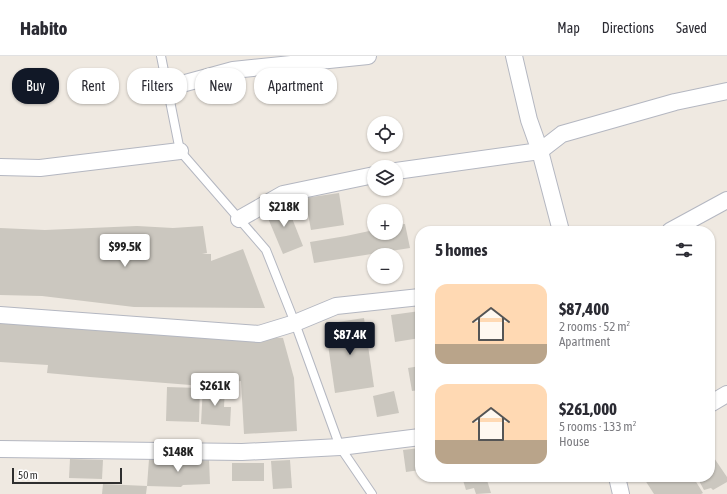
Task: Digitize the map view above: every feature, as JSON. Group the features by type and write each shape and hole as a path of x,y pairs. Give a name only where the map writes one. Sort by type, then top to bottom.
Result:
{"street":[{"path":"187,83 233,70 368,56"},
{"path":"514,56 529,120 540,151 560,226"},
{"path":"403,170 540,151 562,134 675,102 727,91"},
{"path":"0,167 40,168 180,151"},
{"path":"239,219 282,194 367,176"},
{"path":"679,226 727,200"},
{"path":"0,315 259,334 295,323 336,306 415,298"},
{"path":"715,401 727,394"},
{"path":"0,449 242,452 340,447 415,438"},
{"path":"619,482 621,494"}],"lane":[{"path":"161,56 163,68"},
{"path":"170,104 180,151 266,250 295,323 340,447 372,494"}],"building":[{"path":"339,193 344,225 311,230 305,198"},
{"path":"286,203 303,246 283,254 265,211"},
{"path":"403,224 405,224 410,248 367,248 367,255 314,263 310,242 367,232 367,240 403,240"},
{"path":"137,226 173,228 203,226 207,253 202,254 211,254 211,261 243,249 265,308 134,307 42,296 0,295 0,228 45,230"},
{"path":"415,312 415,339 395,342 391,315"},
{"path":"364,318 374,387 335,393 325,324"},
{"path":"0,319 283,338 294,378 297,431 244,434 241,381 203,386 47,373 48,365 0,362"},
{"path":"415,367 415,391 412,391 408,368"},
{"path":"203,386 225,388 224,407 231,407 230,426 201,424"},
{"path":"167,387 200,388 199,422 166,421"},
{"path":"394,391 399,413 377,417 373,396"},
{"path":"415,449 415,471 406,472 403,450"},
{"path":"70,459 103,460 102,479 69,478"},
{"path":"149,459 209,459 210,484 183,485 181,487 147,486"},
{"path":"715,459 727,477 727,482 713,490 711,488 704,490 700,482 715,482"},
{"path":"290,460 292,488 273,489 271,461"},
{"path":"232,463 264,463 264,481 232,481"},
{"path":"464,482 488,482 491,493 476,494 474,488 466,490"},
{"path":"646,482 696,482 703,493 701,494 654,494"},
{"path":"103,484 147,486 146,494 102,494"}]}
